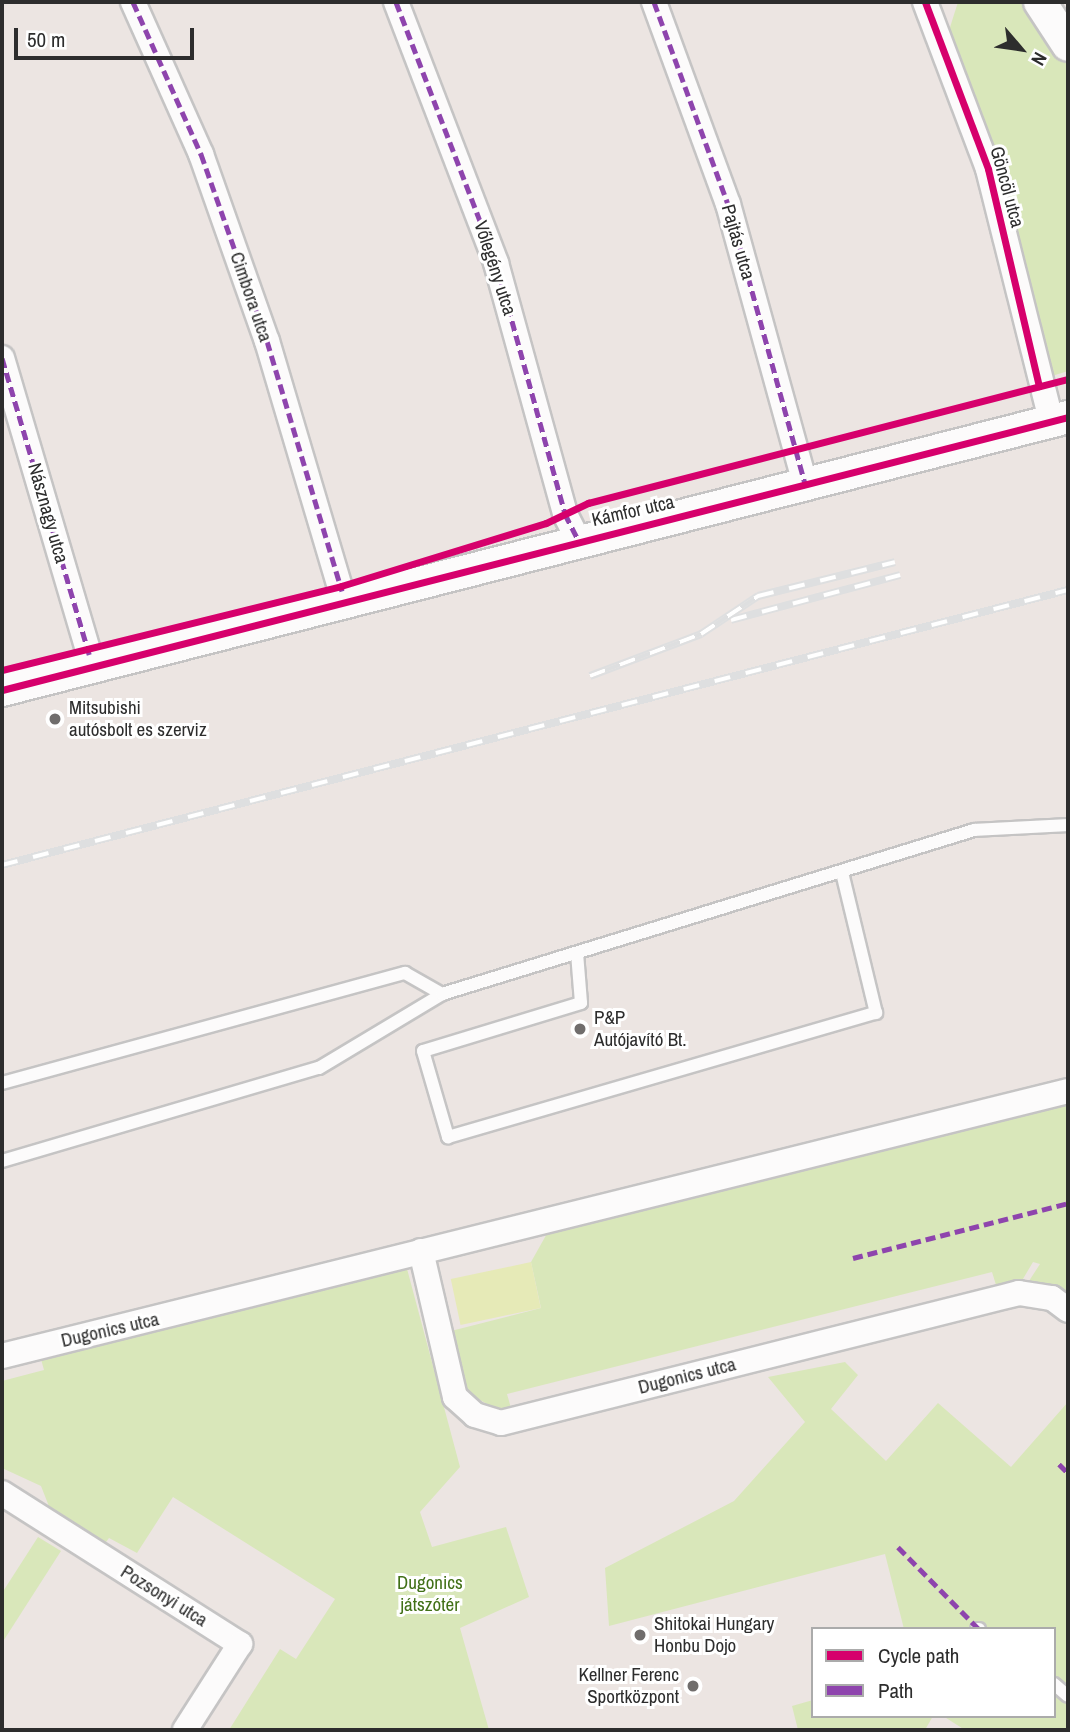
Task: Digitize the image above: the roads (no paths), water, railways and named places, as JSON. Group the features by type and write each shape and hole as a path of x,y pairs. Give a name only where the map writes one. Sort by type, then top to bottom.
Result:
{"street":[{"name":"Cimbora utca","path":"133,2 201,154 263,328 344,601"},
{"name":"Vőlegény utca","path":"396,2 496,263 565,514 578,540"},
{"name":"Pajtás utca","path":"654,2 728,204 806,487"},
{"name":"Göncöl utca","path":"925,2 988,169 1060,419"},
{"path":"1040,2 1068,45"},
{"name":"Násznagy utca","path":"2,358 93,667"},
{"name":"Kámfor utca","path":"2,690 578,540 806,487 1060,419"},
{"name":"Dugonics utca","path":"2,1356 1068,1091"},
{"name":"Dugonics utca","path":"421,1251 455,1397 475,1415 500,1423 1019,1293 1052,1298 1068,1310"},
{"name":"Pozsonyi utca","path":"2,1493 240,1644 185,1730"}],"lane":[{"path":"2,1161 319,1068 442,994 974,830 1068,825"},
{"path":"577,953 581,1003 424,1051 448,1137 876,1013 842,872"},
{"path":"2,1083 405,973 442,994"}],"railway":[{"path":"590,676 701,634 758,596 895,562"},
{"path":"731,620 900,575"},
{"path":"2,865 1068,590"}],"place":[{"name":"Mitsubishi autósbolt es szerviz","path":"55,719"},
{"name":"P&P Autójavító Bt.","path":"580,1029"},
{"name":"Shitokai Hungary Honbu Dojo","path":"640,1635"},
{"name":"Kellner Ferenc Sportközpont","path":"693,1686"}],"park label":[{"name":"Dugonics játszótér","path":"430,1594"}]}
